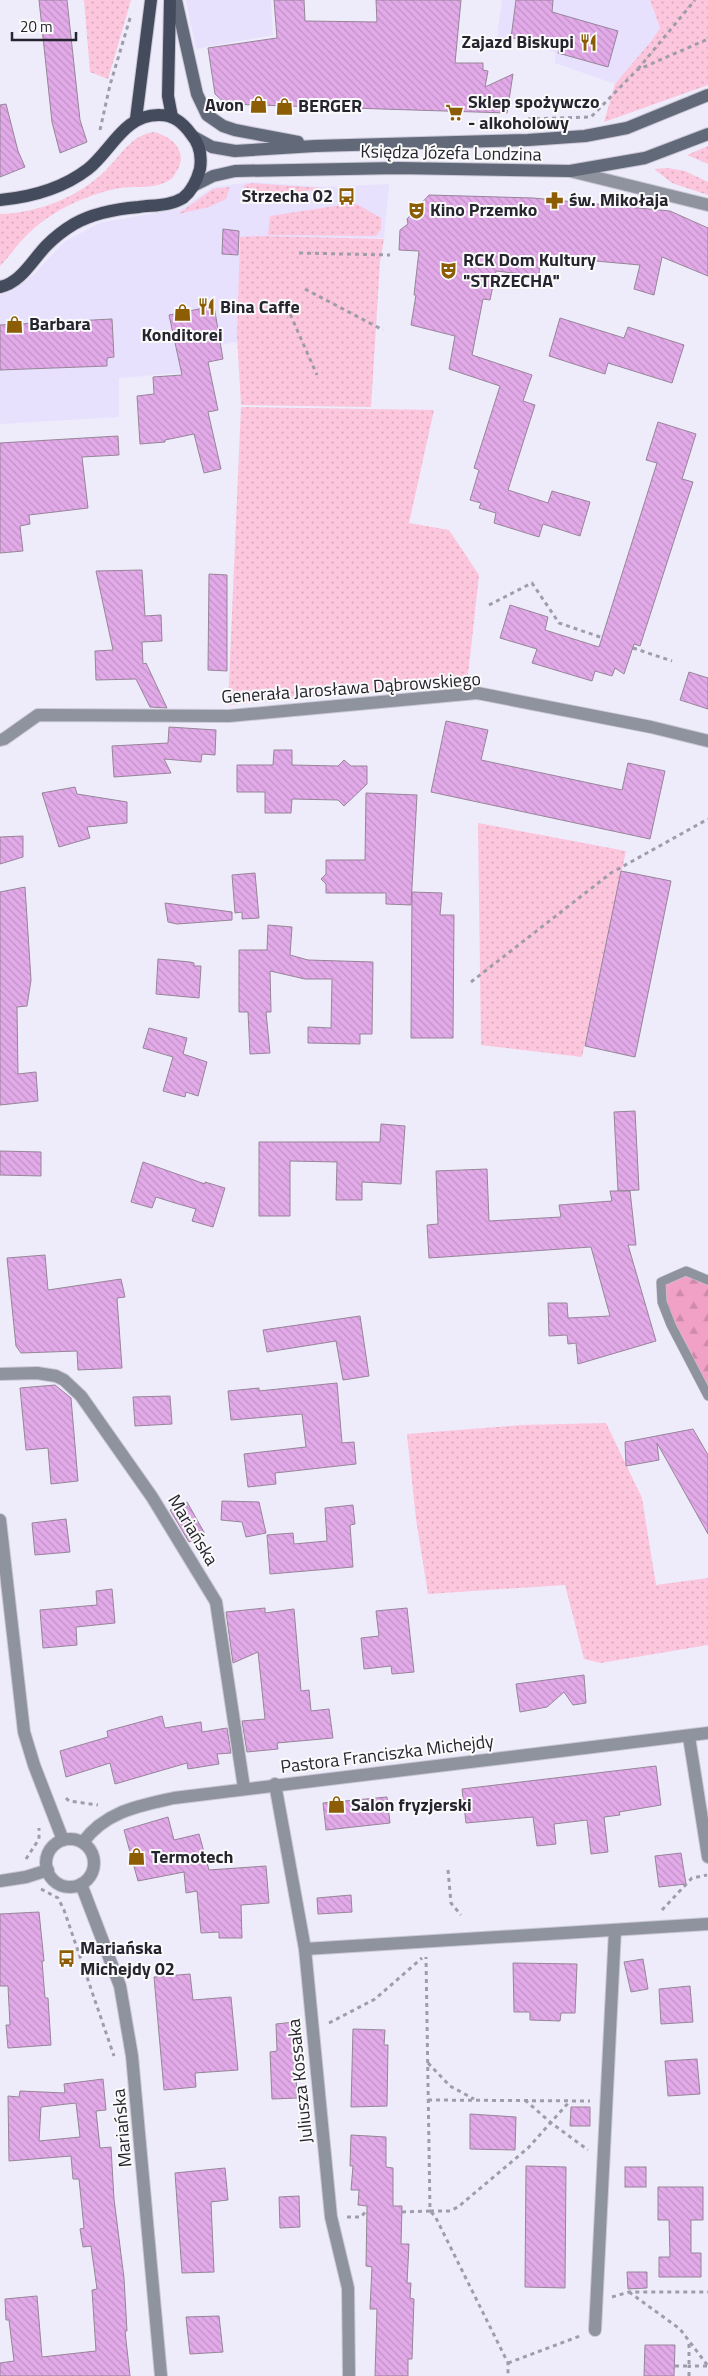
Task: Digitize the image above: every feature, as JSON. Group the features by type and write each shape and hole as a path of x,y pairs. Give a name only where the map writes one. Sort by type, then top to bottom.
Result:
{"main road":[{"path":"136,119 152,0"},
{"path":"170,0 168,96 172,118"},
{"path":"176,0 197,94 208,115 223,126 235,130 315,146"},
{"name":"Księdza Józefa Londzina","path":"315,146 528,140 585,136 627,128 708,95"},
{"path":"0,200 37,194 72,180 98,161 130,123 136,119 153,115 172,118 181,122 194,137 198,146 200,165 193,186 183,197 174,202 111,210 82,219 59,234 15,280 0,287"},
{"path":"570,171 645,158 708,134"},
{"path":"194,137 212,147 235,151 315,146"},
{"name":"Księdza Józefa Londzina","path":"193,186 213,176 235,171 398,168 570,171"}],"street":[{"name":"Księdza Józefa Londzina","path":"570,171 708,204"},
{"name":"Generała Jarosława Dąbrowskiego","path":"0,740 38,715 228,716 477,693 651,727 708,741"},
{"name":"Mariańska","path":"0,1374 37,1373 56,1376 64,1380 81,1396 152,1497 216,1602 244,1788"},
{"path":"0,1520 24,1732 34,1765 63,1840"},
{"name":"Pastora Franciszka Michejdy","path":"82,1842 98,1825 124,1810 174,1798 275,1784 689,1737 708,1733"},
{"path":"689,1737 708,1857"},
{"name":"Juliusza Kossaka","path":"275,1784 305,1949 331,2217 348,2288 349,2376"},
{"path":"71,1838 82,1842 91,1850 94,1861 90,1876 81,1884 68,1886 59,1884 52,1878 48,1870 46,1862 50,1850 63,1840 71,1838"},
{"path":"0,1881 26,1877 48,1870"},
{"name":"Mariańska","path":"81,1884 120,1986 132,2056 161,2376"},
{"path":"305,1949 708,1924"},
{"path":"595,2330 615,1930"}],"lane":[{"path":"708,1280 686,1271 662,1282 662,1302 671,1325 708,1396"}],"path":[{"path":"528,120 591,116 637,70 695,0"},
{"path":"98,138 110,85 133,7"},
{"path":"637,70 708,39"},
{"path":"299,253 390,254"},
{"path":"305,288 382,330"},
{"path":"287,307 317,375"},
{"path":"489,605 532,583 559,623 603,638"},
{"path":"633,648 672,661"},
{"path":"471,982 611,873 708,819"},
{"path":"65,1796 69,1801 84,1804 98,1805 105,1803"},
{"path":"448,1870 451,1903 461,1915"},
{"path":"644,1928 692,1878 708,1875"},
{"path":"37,1886 58,1898 64,1910 112,2052 118,2060"},
{"path":"313,2031 375,1998 426,1954 430,2211 435,2216 508,2363 508,2376"},
{"path":"428,2062 450,2086 474,2100"},
{"path":"428,2100 606,2102"},
{"path":"525,2100 550,2122 594,2154 604,2159"},
{"path":"402,2212 450,2211 458,2207 528,2148 570,2101"},
{"path":"629,2292 680,2329 708,2366"},
{"path":"596,2302 629,2292 708,2292"},
{"path":"508,2363 595,2330"},
{"path":"689,2376 690,2342"},
{"path":"675,2366 708,2366"}],"shaded area":[{"path":"84,0 131,0 108,79 90,72"},
{"path":"186,0 271,0 273,35 196,49"},
{"path":"502,0 650,0 660,28 615,84 555,63 555,52 497,38"},
{"path":"650,0 708,0 708,85 604,122 615,84 660,28"},
{"path":"153,132 171,140 179,150 180,162 178,169 171,179 162,184 115,189 90,196 66,207 34,228 0,266 0,214 28,211 68,197 81,190 103,173 138,138"},
{"path":"708,146 708,164 687,155"},
{"path":"668,168 685,171 708,182 708,195 672,183 654,169"},
{"path":"252,182 323,187 389,184 384,238 240,237 237,342 177,353 181,373 119,378 119,417 0,424 0,295 12,291 34,274 64,242 102,222 181,209 213,187"},
{"path":"252,183 323,188 257,200 243,194 244,185"},
{"path":"230,187 226,199 209,207 178,214 213,189"},
{"path":"355,203 381,218 381,229 376,236 268,235 270,216"},
{"path":"240,237 384,239 380,262 371,407 241,405 237,336"},
{"path":"241,407 434,410 409,523 449,530 479,575 468,675 455,683 228,705"},
{"path":"478,823 626,851 582,1057 481,1045"},
{"path":"606,1423 642,1498 656,1585 708,1578 708,1645 601,1663 584,1659 565,1585 428,1594 416,1519 407,1434 523,1425"}],"green space":[{"path":"686,1271 708,1280 708,1396 671,1325 661,1282"}],"building":[{"path":"39,0 67,0 80,120 87,142 60,153 52,122"},
{"path":"274,0 304,0 305,21 377,22 376,0 461,0 455,63 483,63 483,70 488,71 485,87 513,74 507,113 226,104 215,94 208,48 277,38"},
{"path":"516,0 553,0 552,12 618,31 608,67 558,53 561,42 511,38"},
{"path":"6,104 18,151 25,167 0,177 0,105"},
{"path":"429,195 533,198 670,211 708,228 708,276 662,257 654,295 634,289 640,265 540,256 539,276 496,271 490,300 483,299 472,355 532,375 523,401 535,405 508,490 548,503 552,491 590,502 580,536 543,524 539,537 494,523 496,513 479,508 481,503 470,500 479,470 474,468 500,386 449,369 455,336 411,325 416,295 414,295 419,251 399,250 400,230 408,224 407,219"},
{"path":"223,229 239,231 238,255 222,254"},
{"path":"214,306 223,359 208,362 218,410 208,412 221,469 204,473 194,434 165,440 165,442 140,444 137,396 154,394 153,377 182,375 169,315"},
{"path":"560,318 624,338 628,327 684,345 672,383 608,363 605,374 549,356"},
{"path":"112,319 114,357 107,358 107,366 0,370 0,325"},
{"path":"658,422 696,434 682,479 693,482 640,646 634,644 624,674 615,668 612,676 595,671 592,681 532,663 537,649 500,638 510,605 548,617 545,630 599,647 657,463 646,460"},
{"path":"118,436 119,455 82,457 88,508 29,515 30,524 20,526 23,551 0,553 0,443"},
{"path":"142,570 145,616 161,615 162,641 142,642 143,664 146,663 167,708 150,707 136,679 96,680 95,651 113,650 96,571"},
{"path":"209,574 227,575 227,671 208,670"},
{"path":"689,672 708,678 708,709 680,700"},
{"path":"446,721 488,730 481,760 622,790 628,763 665,771 650,839 431,792"},
{"path":"169,727 216,730 215,755 202,754 201,762 164,759 171,773 114,777 112,746 168,743"},
{"path":"274,750 292,750 292,765 338,766 344,760 351,766 367,766 367,784 344,806 338,800 292,799 291,813 265,813 265,792 237,792 237,765 273,765"},
{"path":"75,787 77,794 127,802 127,823 87,827 90,838 59,847 42,793"},
{"path":"366,793 417,795 411,905 386,904 386,893 326,893 326,884 321,879 326,874 326,860 365,860"},
{"path":"23,836 23,857 0,864 0,837"},
{"path":"621,871 671,881 635,1057 585,1046"},
{"path":"255,873 259,918 242,919 242,912 235,913 232,875"},
{"path":"25,887 31,980 27,1006 17,1007 18,1074 36,1072 38,1101 0,1105 0,892"},
{"path":"412,892 442,893 440,915 454,915 453,1038 411,1038"},
{"path":"165,903 232,912 232,920 177,924 168,922"},
{"path":"268,925 292,927 290,955 308,960 373,962 372,1034 360,1034 360,1044 308,1043 308,1027 331,1028 332,979 305,979 270,971 271,1012 266,1012 270,1053 250,1054 248,1012 239,1012 239,950 267,950"},
{"path":"158,959 190,962 194,963 194,966 201,966 199,998 156,994"},
{"path":"149,1028 187,1038 183,1054 207,1062 198,1096 186,1092 185,1097 163,1091 173,1057 143,1048"},
{"path":"635,1111 639,1190 618,1191 614,1112"},
{"path":"381,1124 405,1126 401,1184 362,1182 362,1200 336,1200 337,1162 290,1161 290,1216 259,1216 259,1142 380,1142"},
{"path":"0,1151 41,1152 41,1176 0,1175"},
{"path":"143,1162 205,1184 205,1182 225,1188 213,1227 192,1221 196,1209 156,1197 152,1208 131,1202"},
{"path":"487,1169 489,1221 561,1217 559,1205 612,1201 610,1191 630,1191 636,1245 628,1245 656,1341 578,1364 576,1343 568,1344 567,1335 549,1336 548,1303 567,1303 568,1318 610,1316 591,1247 429,1258 427,1225 438,1224 436,1171"},
{"path":"45,1255 48,1290 121,1279 125,1297 117,1298 122,1368 78,1370 77,1351 21,1353 16,1346 7,1258"},
{"path":"360,1316 369,1376 343,1380 336,1341 267,1352 263,1330"},
{"path":"337,1383 342,1443 354,1442 356,1464 275,1473 276,1484 248,1487 244,1454 306,1447 302,1414 231,1420 228,1391 259,1388 259,1391"},
{"path":"55,1385 71,1398 78,1481 51,1484 48,1448 26,1450 20,1388"},
{"path":"170,1396 172,1424 135,1426 133,1397"},
{"path":"693,1429 708,1455 708,1534 657,1443 659,1460 626,1466 625,1442"},
{"path":"222,1501 259,1502 266,1533 246,1537 242,1522 221,1520"},
{"path":"187,1502 205,1534 189,1542 170,1510"},
{"path":"353,1505 355,1524 350,1525 353,1567 270,1574 267,1535 293,1533 294,1544 327,1541 325,1508"},
{"path":"66,1519 70,1552 35,1555 32,1523"},
{"path":"112,1589 115,1623 76,1627 77,1645 43,1648 40,1610 97,1605 96,1591"},
{"path":"265,1608 265,1613 294,1609 301,1691 309,1690 311,1711 329,1709 333,1738 277,1743 278,1749 247,1752 242,1721 265,1719 258,1652 233,1663 226,1612"},
{"path":"407,1608 414,1672 392,1674 391,1666 364,1669 361,1638 379,1636 376,1611"},
{"path":"584,1675 586,1703 573,1705 564,1692 547,1707 520,1712 516,1684"},
{"path":"162,1716 165,1728 201,1722 202,1732 227,1728 231,1753 217,1754 219,1764 188,1769 187,1763 115,1784 110,1763 66,1777 60,1751 108,1737 107,1731"},
{"path":"656,1766 661,1805 619,1812 620,1815 604,1817 608,1852 591,1854 587,1820 554,1824 556,1844 537,1846 533,1817 466,1823 462,1789"},
{"path":"387,1797 390,1823 326,1830 323,1803"},
{"path":"168,1817 174,1840 199,1834 209,1870 266,1866 269,1903 241,1905 242,1938 219,1938 219,1932 201,1933 197,1891 186,1893 184,1872 138,1881 124,1830"},
{"path":"681,1853 686,1884 659,1887 655,1856"},
{"path":"351,1895 352,1912 318,1914 317,1898"},
{"path":"39,1912 44,1961 42,1961 45,1998 48,1998 51,2045 8,2048 6,2025 10,2025 8,1986 0,1986 0,1914"},
{"path":"643,1959 648,1989 631,1992 624,1962"},
{"path":"513,1963 577,1964 575,2013 561,2013 560,2021 530,2020 530,2012 514,2012"},
{"path":"190,1974 193,2000 231,1997 238,2070 195,2073 196,2087 164,2090 154,1977"},
{"path":"690,1986 693,2022 661,2024 659,1989"},
{"path":"294,2022 297,2098 272,2099 270,2052 277,2051 276,2024"},
{"path":"353,2029 385,2030 384,2045 388,2045 387,2106 351,2107"},
{"path":"697,2059 700,2094 668,2096 665,2061"},
{"path":"103,2079 106,2110 96,2111 100,2148 111,2147 114,2199 124,2278 127,2331 125,2331 130,2376 0,2376 0,2363 14,2361 9,2320 6,2320 5,2299 37,2296 42,2357 96,2351 92,2290 97,2289 91,2246 83,2247 80,2229 84,2228 79,2179 73,2179 71,2156 9,2161 8,2096 19,2097 20,2091 65,2093 64,2084","holes":["76,2103 80,2137 39,2141 41,2107"]},
{"path":"571,2107 590,2107 590,2126 570,2126"},
{"path":"470,2114 516,2117 515,2150 470,2149"},
{"path":"351,2135 386,2137 386,2167 393,2168 393,2206 402,2206 401,2244 409,2244 407,2283 411,2283 410,2298 414,2299 412,2359 408,2359 408,2376 375,2376 377,2309 370,2309 372,2267 366,2266 367,2206 358,2205 359,2190 351,2190 353,2166 350,2166"},
{"path":"526,2166 566,2167 565,2288 525,2287"},
{"path":"625,2167 646,2167 646,2187 625,2187"},
{"path":"225,2168 228,2200 211,2202 214,2272 182,2273 175,2173"},
{"path":"658,2187 703,2187 703,2220 691,2220 691,2253 701,2253 701,2277 659,2277 659,2257 670,2257 669,2220 658,2220"},
{"path":"299,2196 300,2227 280,2228 279,2197"},
{"path":"627,2272 647,2272 647,2288 628,2289"},
{"path":"219,2316 223,2352 190,2354 186,2317"},
{"path":"645,2345 675,2345 674,2376 644,2376"}],"place":[{"name":"Zajazd Biskupi","path":"588,42"},
{"name":"Avon","path":"258,105"},
{"name":"BERGER","path":"284,106"},
{"name":"Sklep spożywczo - alkoholowy","path":"454,112"},
{"name":"Strzecha 02","path":"347,196"},
{"name":"św. Mikołaja","path":"555,200"},
{"name":"Kino Przemko","path":"416,210"},
{"name":"RCK Dom Kultury \"STRZECHA\"","path":"449,270"},
{"name":"Bina Caffe","path":"206,307"},
{"name":"Konditorei","path":"182,312"},
{"name":"Barbara","path":"15,324"},
{"name":"Salon fryzjerski","path":"337,1805"},
{"name":"Termotech","path":"137,1857"},
{"name":"Mariańska Michejdy 02","path":"66,1958"}]}
